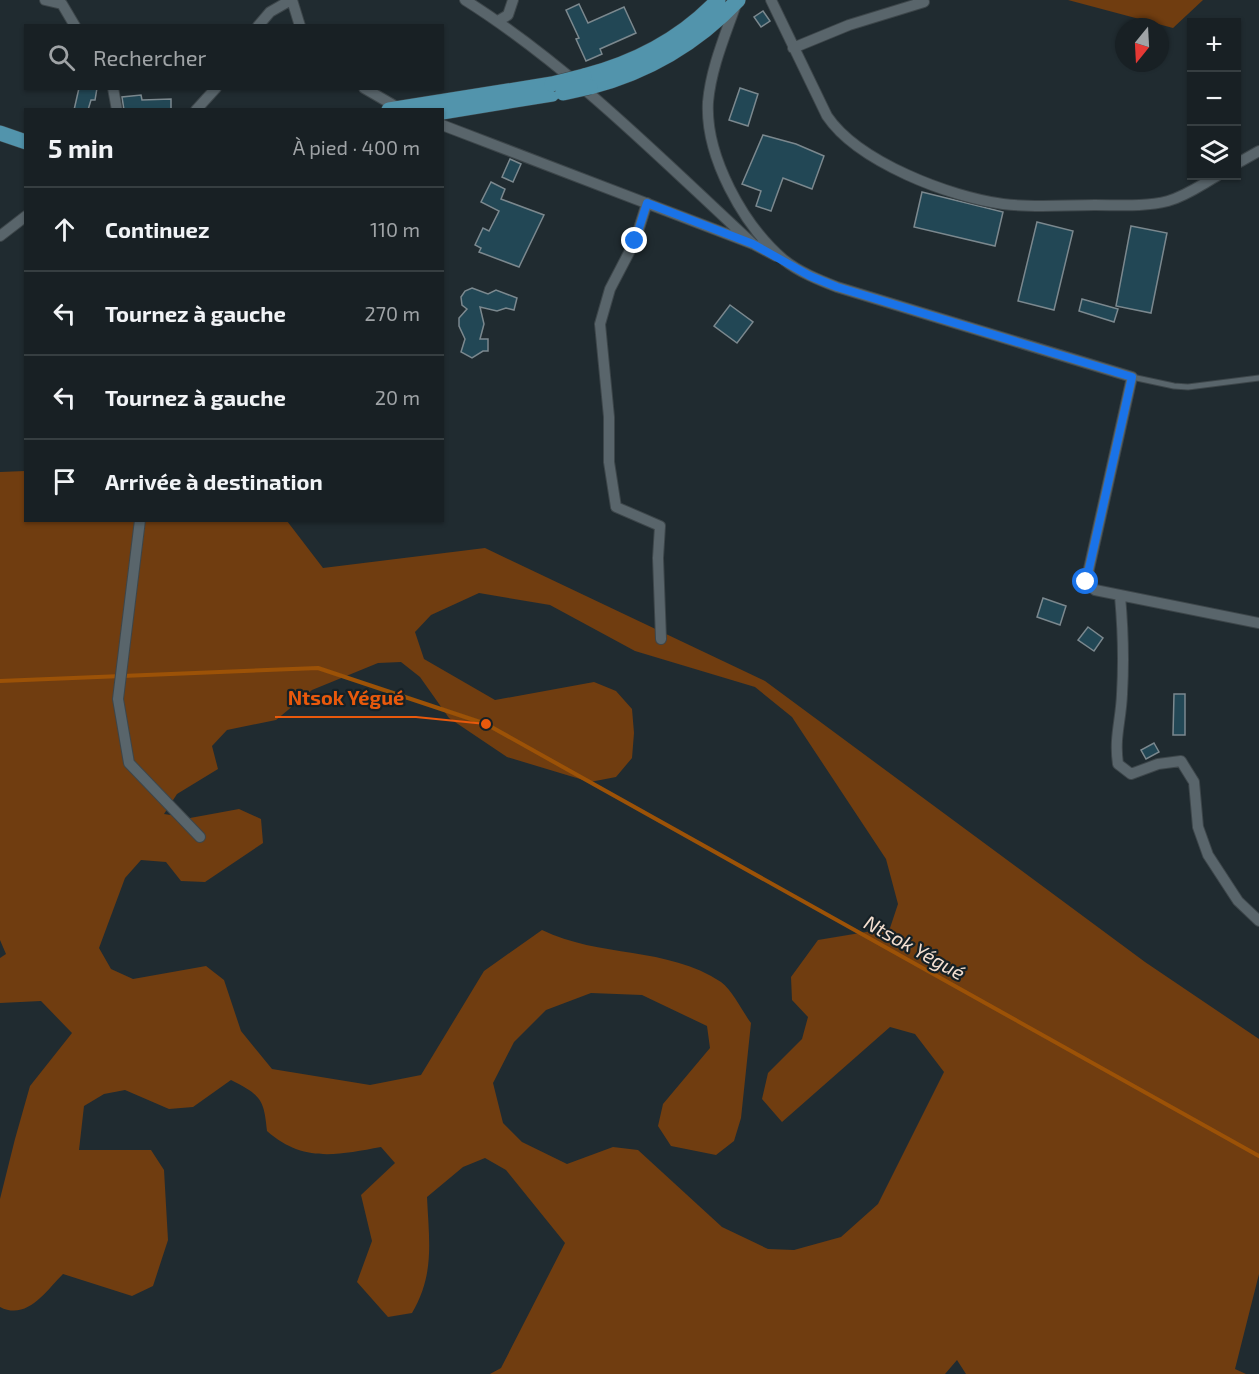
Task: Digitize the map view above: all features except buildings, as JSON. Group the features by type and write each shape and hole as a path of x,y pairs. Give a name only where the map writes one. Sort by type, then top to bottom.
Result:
{"main road":[{"path":"587,82 654,48 693,24 718,0"},
{"path":"444,112 587,82 621,79 677,52 698,38 738,1"},
{"path":"403,108 557,88"},
{"path":"0,133 24,141"}],"street":[{"path":"45,0 64,2 74,24"},
{"path":"260,24 270,12 292,0 299,24"},
{"path":"465,0 498,21 616,117 753,244"},
{"path":"498,21 508,15 513,0"},
{"path":"771,0 793,48 838,132 854,145 931,186 1017,206 1146,204 1168,201 1210,180"},
{"path":"738,1 721,45 713,75 708,101 709,128 715,156 725,179 755,226 784,260"},
{"path":"793,48 849,25 924,2"},
{"path":"113,90 117,108"},
{"path":"198,108 214,90"},
{"path":"367,90 394,108"},
{"path":"444,126 753,244 810,276 837,287 1132,377 1086,582 1095,590 1120,596 1259,623"},
{"path":"1241,161 1259,151"},
{"path":"647,203 635,241 610,289 600,324 609,417 609,462 616,507 660,526 658,558 661,639"},
{"path":"0,236 24,218"},
{"path":"140,522 118,699 129,763 200,837"},
{"path":"1120,596 1124,633 1122,697 1115,742 1118,764 1131,774 1158,764 1181,761 1194,782 1198,827 1208,855 1238,902 1259,921"}],"lane":[{"path":"1132,377 1188,387 1259,378"}],"shaded area":[{"path":"1068,0 1203,0 1173,28 1169,27 1169,18 1136,18"},
{"path":"24,471 24,522 288,522 323,568 485,548 765,681 1145,962 1259,1039 1259,1274 1235,1369 1246,1374 966,1374 957,1360 945,1374 490,1374 501,1368 565,1243 506,1170 485,1158 463,1167 427,1197 429,1257 424,1285 412,1313 388,1317 357,1282 372,1241 361,1195 395,1163 381,1147 321,1154 294,1148 280,1141 267,1131 264,1111 259,1099 231,1080 193,1107 169,1109 125,1090 104,1094 84,1106 79,1150 151,1150 164,1170 168,1240 153,1286 132,1296 63,1274 43,1296 27,1307 10,1310 0,1307 0,1199 15,1139 30,1086 72,1033 41,1001 0,1003 0,958 6,954 0,940 0,472","holes":["479,593 550,605 635,651 755,687 792,717 886,859 898,904 890,928 818,940 791,977 792,1000 808,1017 802,1039 768,1073 762,1099 782,1122 890,1027 915,1034 944,1072 878,1204 841,1237 794,1250 768,1249 722,1227 638,1150 613,1147 567,1164 522,1142 503,1123 493,1083 514,1042 546,1010 591,993 642,995 707,1026 710,1048 663,1104 658,1126 671,1146 716,1155 734,1141 741,1118 751,1023 725,986 700,971 656,957 586,945 542,930 484,971 421,1075 370,1085 272,1069 241,1031 224,980 206,966 133,979 111,969 99,948 125,878 141,860 166,862 181,881 205,882 263,843 261,819 239,809 190,818 164,814 177,794 218,769 212,746 227,730 276,720 312,690 378,663 401,662 420,677 449,718 507,757 590,782 616,777 632,758 634,733 632,709 616,691 594,682 495,700 424,659 415,632 431,615"]}],"waterway":[{"name":"Ntsok Yégué","path":"0,681 318,668 486,724 1259,1156"}],"place":[{"name":"Ntsok Yégué","path":"486,724"}],"route":[{"path":"635,241 647,203 753,244 810,276 837,287 1132,377 1086,582"}]}
